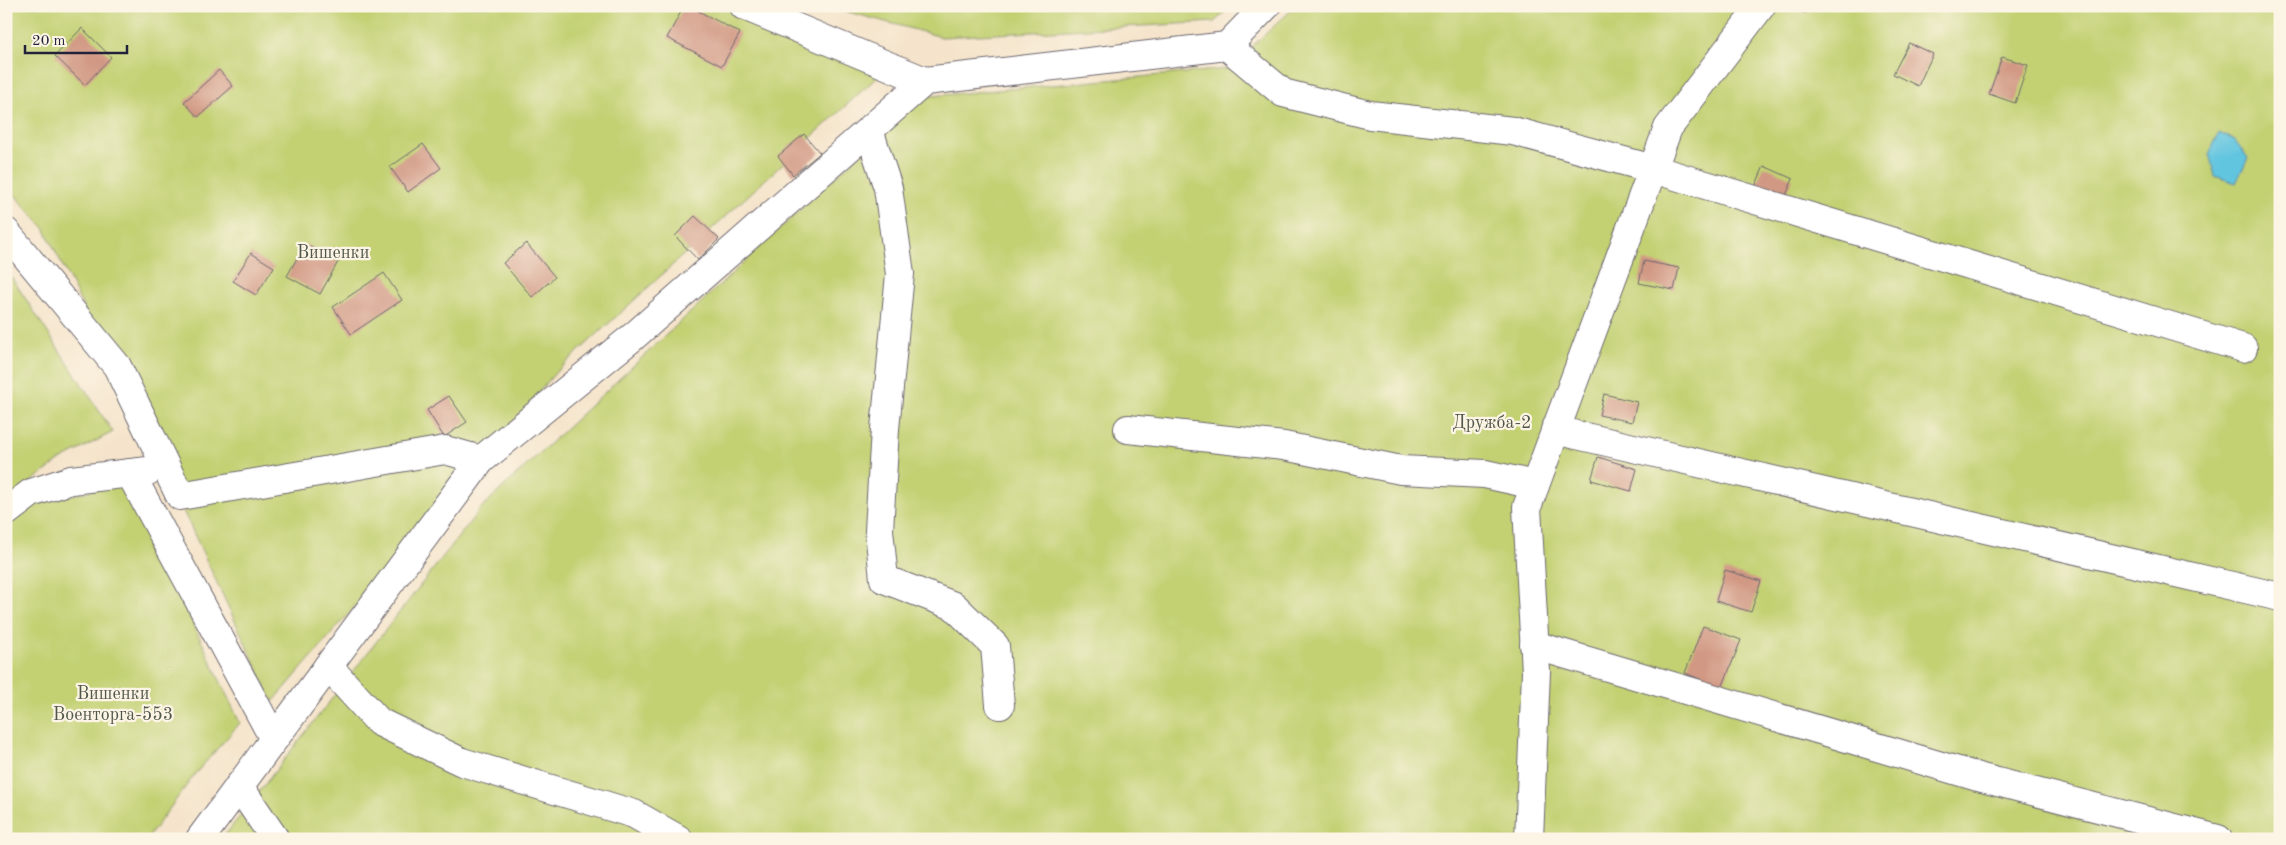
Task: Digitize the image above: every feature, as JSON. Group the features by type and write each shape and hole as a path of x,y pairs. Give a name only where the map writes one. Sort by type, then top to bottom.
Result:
{"lane":[{"path":"744,6 925,81 1227,46 1266,6"},
{"path":"1528,839 1536,672 1526,507 1668,128 1761,6"},
{"path":"1227,46 1283,93 1370,116 1513,131 1653,169 2243,348"},
{"path":"200,839 481,460 634,336 925,81"},
{"path":"869,130 888,188 900,274 884,429 879,530 884,578 954,606 995,646 1000,706"},
{"path":"6,232 117,366 180,496 445,450 481,460"},
{"path":"1128,429 1284,446 1401,470 1485,474 1535,485"},
{"path":"1555,430 2280,597"},
{"path":"6,512 30,493 70,480 166,468"},
{"path":"130,473 274,739"},
{"path":"1534,645 1978,777 2218,839"},
{"path":"328,666 379,722 462,762 634,814 678,839"},
{"path":"239,786 275,839"}],"green space":[{"name":"Вишенки","path":"6,6 744,6 889,66 556,372 273,702 164,470 44,228 6,185"},
{"path":"826,6 1232,6 1214,22 942,37"},
{"name":"Дружба-2","path":"1296,6 2280,6 2280,839 222,839 481,508 921,97 1227,69"},
{"path":"6,269 113,432 62,459 6,500"},
{"name":"Вишенки Военторга-553","path":"126,482 240,723 195,774 147,839 6,839 6,528 34,504"}],"water":[{"path":"2219,133 2235,140 2248,158 2236,183 2215,176 2209,154"}],"building":[{"path":"684,6 689,6 740,33 722,66 667,38"},
{"path":"1785,6 1808,6 1806,13"},
{"path":"82,28 111,57 85,85 55,56"},
{"path":"1909,43 1933,54 1918,86 1893,74"},
{"path":"2002,57 2028,65 2015,103 1989,94"},
{"path":"219,70 233,86 198,117 184,102"},
{"path":"804,134 820,153 793,175 778,156"},
{"path":"423,144 441,168 408,192 390,167"},
{"path":"1764,166 1793,179 1784,200 1755,187"},
{"path":"695,216 719,239 698,260 675,236"},
{"path":"526,243 555,277 532,297 503,263"},
{"path":"305,244 338,262 320,294 287,276"},
{"path":"251,253 274,267 256,295 233,281"},
{"path":"1644,261 1679,268 1674,290 1639,283"},
{"path":"384,273 402,300 351,334 333,307"},
{"path":"1604,394 1637,402 1632,422 1599,415"},
{"path":"449,396 467,422 444,437 427,410"},
{"path":"1598,457 1637,469 1631,491 1591,480"},
{"path":"1725,570 1761,581 1751,612 1716,601"},
{"path":"1703,626 1741,640 1722,688 1685,673"}]}
